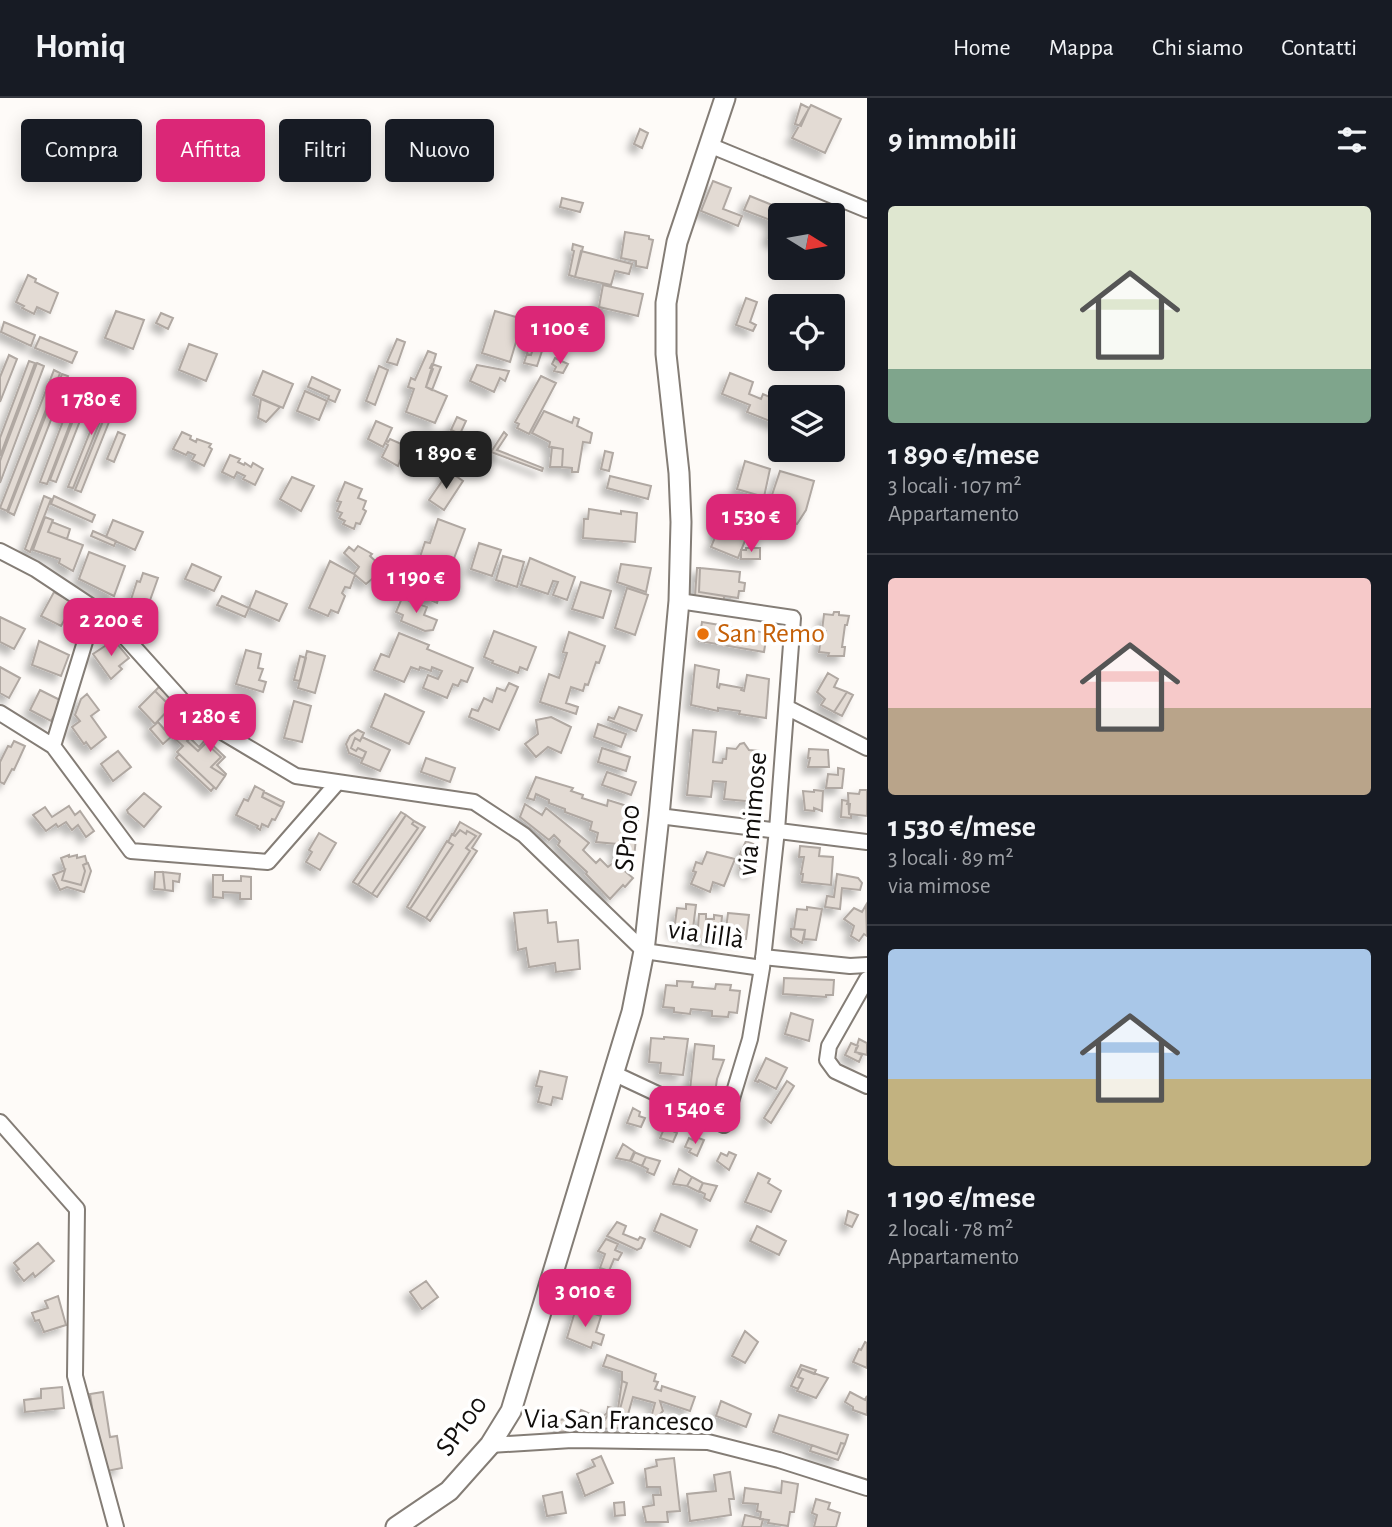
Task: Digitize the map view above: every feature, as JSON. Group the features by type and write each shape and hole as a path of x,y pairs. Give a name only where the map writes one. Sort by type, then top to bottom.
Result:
{"main road":[{"name":"SP100","path":"396,1527 449,1491 490,1445 511,1411 632,1013 644,951 679,601 679,473 666,354 666,303 677,242 725,98"}],"street":[{"path":"709,145 867,210"},
{"path":"0,551 36,569 106,616 197,717 296,776 474,802 524,835 644,951"},
{"name":"via mimose","path":"615,1074 724,1125 750,1039 763,962 788,708 793,618 679,601"},
{"path":"53,746 95,609"},
{"path":"788,708 867,748"},
{"path":"0,713 53,746 131,851 268,862 338,782"},
{"path":"659,816 867,842"},
{"name":"via lillà","path":"644,951 763,962 867,965"},
{"path":"867,979 829,1046 827,1060 835,1070 867,1086"},
{"path":"0,1122 77,1209 75,1376 116,1527"},
{"name":"Via San Francesco","path":"490,1445 572,1440 708,1442 779,1460 867,1489"}],"building":[{"path":"801,104 809,108 801,126 795,124"},
{"path":"811,105 841,119 825,153 792,138"},
{"path":"640,129 648,133 642,148 634,144"},
{"path":"713,181 731,188 723,209 742,216 738,226 701,211"},
{"path":"750,196 768,203 768,219 744,210"},
{"path":"562,198 583,203 580,212 560,207"},
{"path":"625,232 649,236 649,239 653,240 647,268 636,266 636,261 621,258"},
{"path":"573,244 583,247 575,277 569,275"},
{"path":"581,251 632,264 629,274 615,271 611,285 575,277"},
{"path":"28,275 36,279 35,282 58,293 50,313 37,307 34,314 16,302"},
{"path":"603,285 643,294 638,316 599,307"},
{"path":"746,298 757,302 750,322 756,325 753,331 736,325"},
{"path":"116,311 144,320 133,349 105,338"},
{"path":"495,311 523,319 510,362 482,353"},
{"path":"161,313 173,318 168,329 156,323"},
{"path":"4,322 35,335 31,346 1,332"},
{"path":"534,322 549,327 547,336 538,333 531,355 527,354 526,347"},
{"path":"538,333 547,336 537,366 524,363 527,354 531,355"},
{"path":"40,337 77,352 72,363 35,348"},
{"path":"397,339 405,342 397,365 387,362"},
{"path":"189,344 217,354 206,381 179,370"},
{"path":"428,351 436,354 426,387 447,396 435,423 406,412 414,389 408,387 411,378 415,380"},
{"path":"9,355 17,359 0,402 0,377"},
{"path":"555,358 568,364 563,373 554,371 556,367 552,364"},
{"path":"29,361 35,363 0,456 0,438"},
{"path":"37,363 44,366 0,483 0,461"},
{"path":"432,364 441,367 432,390 426,387 433,369 430,368"},
{"path":"477,365 509,371 505,381 500,378 494,392 470,381"},
{"path":"379,366 388,370 375,405 366,401"},
{"path":"54,370 60,373 7,511 0,508"},
{"path":"263,371 293,384 283,408 253,395"},
{"path":"730,373 753,382 749,394 761,399 763,394 768,396 768,420 747,412 750,405 722,394"},
{"path":"62,374 68,376 14,515 8,512"},
{"path":"541,376 556,383 529,434 517,428 519,424 515,422"},
{"path":"312,377 340,390 335,402 328,399 329,396 308,387"},
{"path":"79,379 86,382 47,484 40,482"},
{"path":"88,382 94,385 56,482 50,480"},
{"path":"108,387 113,389 73,488 68,487"},
{"path":"116,389 121,392 81,492 75,490"},
{"path":"305,391 327,401 319,420 297,411"},
{"path":"261,399 280,407 266,422 258,418"},
{"path":"544,411 572,423 574,417 579,419 577,426 592,433 590,443 583,442 578,472 562,467 563,449 549,447 550,442 532,433"},
{"path":"457,417 466,421 460,434 451,430"},
{"path":"376,421 392,428 386,441 390,439 406,446 398,466 382,457 388,445 385,443 383,447 368,439"},
{"path":"118,432 125,435 114,462 107,459"},
{"path":"182,432 196,442 197,439 211,444 209,447 212,449 204,466 192,460 195,455 188,452 186,455 173,449"},
{"path":"504,432 507,435 497,450 543,468 542,471 491,452"},
{"path":"552,447 563,449 562,467 550,467"},
{"path":"605,451 613,453 609,471 601,469"},
{"path":"230,455 240,459 238,462 244,465 245,463 251,467 253,463 263,469 255,485 243,479 245,476 237,472 234,478 222,472"},
{"path":"745,461 770,469 764,497 737,489"},
{"path":"449,471 463,481 444,510 429,500"},
{"path":"780,471 814,481 806,510 797,524 775,517 778,508 774,507 776,500 771,498"},
{"path":"610,476 651,486 648,499 607,488"},
{"path":"292,477 314,486 301,511 280,499"},
{"path":"345,482 362,489 358,498 366,501 363,509 366,511 360,524 356,523 354,529 343,524 345,521 339,518 342,513 337,511 341,502 337,501"},
{"path":"44,496 51,499 30,552 25,549"},
{"path":"54,496 95,515 92,522 51,504"},
{"path":"589,509 621,514 621,511 637,513 635,542 583,538 584,519 588,519"},
{"path":"722,510 760,525 749,531 722,520"},
{"path":"45,517 53,520 48,532 83,545 73,571 59,563 60,559 33,550"},
{"path":"438,519 465,529 450,569 433,563 434,559 420,557 425,542 430,543"},
{"path":"113,520 143,532 135,550 106,537"},
{"path":"722,520 749,531 738,558 711,547"},
{"path":"52,522 70,529 67,539 48,532"},
{"path":"93,531 116,541 114,546 91,536"},
{"path":"479,543 501,550 492,576 471,569"},
{"path":"358,546 372,554 370,556 384,569 366,584 355,575 350,588 345,587 342,593 345,596 338,613 331,610 328,616 309,608 330,561 354,574 359,567 344,553 349,547 354,551"},
{"path":"760,548 760,559 741,559 741,550"},
{"path":"89,552 125,566 114,596 79,579"},
{"path":"503,556 524,562 517,587 496,580"},
{"path":"530,558 575,577 567,600 553,595 558,582 553,581 548,594 521,585"},
{"path":"192,564 221,577 214,591 185,579"},
{"path":"621,564 651,568 646,592 617,582"},
{"path":"697,568 700,568 699,592 724,596 724,600 695,596"},
{"path":"700,568 740,572 739,582 745,583 744,591 739,591 738,598 699,592"},
{"path":"143,573 158,578 144,617 128,609 137,581 140,582"},
{"path":"430,582 437,585 435,591 440,593 437,603 416,594 419,585 428,588"},
{"path":"581,582 611,591 603,618 572,609"},
{"path":"627,588 648,595 635,635 615,628"},
{"path":"256,591 287,604 279,621 249,608"},
{"path":"54,592 74,603 61,626 41,616"},
{"path":"222,596 249,608 245,617 217,605"},
{"path":"402,598 427,607 424,615 437,620 433,630 425,631 401,621 403,615 396,612"},
{"path":"834,612 849,616 842,647 845,647 844,656 828,656 829,653 819,652 821,637 826,637 826,631 822,631 824,614 833,615"},
{"path":"0,617 25,629 14,649 0,642"},
{"path":"702,622 767,633 764,652 699,641"},
{"path":"494,631 536,647 527,670 520,667 518,673 484,657"},
{"path":"569,632 605,646 588,685 585,684 583,691 571,687 566,703 578,707 576,714 540,702 549,674 559,678 567,653 563,652"},
{"path":"399,633 429,645 427,649 473,668 467,682 461,680 458,686 453,684 447,698 423,688 428,675 438,679 442,671 432,667 431,671 411,667 404,682 374,670 381,654 389,657"},
{"path":"114,640 129,658 119,666 122,669 111,679 93,654"},
{"path":"39,641 69,655 61,676 32,665"},
{"path":"246,650 261,654 258,668 263,669 259,680 266,682 263,692 236,684"},
{"path":"307,651 325,656 315,693 298,688"},
{"path":"300,656 306,658 300,681 294,680"},
{"path":"695,665 719,670 719,688 720,684 742,688 744,691 747,675 769,679 766,718 739,714 740,711 718,708 718,711 691,705"},
{"path":"0,667 20,678 9,698 0,693"},
{"path":"828,673 838,679 834,687 847,692 834,712 821,705 825,699 817,692"},
{"path":"509,683 518,687 499,730 469,717 472,709 478,711 484,698 492,702 497,688 505,691"},
{"path":"159,687 176,703 171,707 155,691"},
{"path":"40,690 62,701 51,721 30,710"},
{"path":"155,691 171,707 155,724 139,707"},
{"path":"847,692 853,695 842,716 834,712"},
{"path":"87,694 99,710 91,716 106,737 91,749 72,727 80,721 75,715 81,699"},
{"path":"385,694 424,712 409,744 371,727"},
{"path":"294,701 311,706 302,742 284,738"},
{"path":"619,707 642,715 636,731 608,720 609,717 614,719"},
{"path":"551,717 571,727 561,753 548,747 536,757 525,744 538,734 536,720"},
{"path":"180,719 195,733 187,741 198,751 206,743 221,757 211,767 225,776 216,789 177,752 183,746 174,738 179,733 172,726"},
{"path":"158,722 171,737 163,744 150,729"},
{"path":"598,724 626,734 621,747 594,737"},
{"path":"358,730 364,733 360,741 355,738 351,748 366,752 363,759 349,753 346,744 350,736"},
{"path":"693,730 716,732 713,762 722,763 723,759 726,759 727,748 736,749 744,743 749,750 759,751 756,802 724,799 726,782 713,781 711,797 687,795"},
{"path":"362,737 390,750 380,771 361,763 366,752 351,748 355,738 360,741"},
{"path":"190,738 199,747 206,739 225,757 217,765 225,776 211,767 221,757 206,743 198,751 187,741"},
{"path":"14,741 25,746 4,784 0,782 0,762 8,746 11,747"},
{"path":"602,748 630,757 626,771 598,762"},
{"path":"809,749 828,750 829,767 808,767"},
{"path":"118,751 131,767 113,781 101,764"},
{"path":"179,754 214,787 211,791 176,758"},
{"path":"426,758 455,768 450,782 421,772"},
{"path":"838,768 844,769 842,788 826,788 828,774 838,775"},
{"path":"607,772 636,782 631,795 602,785"},
{"path":"536,777 573,788 571,791 583,795 582,798 607,806 608,800 627,806 625,811 638,818 633,868 616,862 617,844 596,842 598,833 590,830 592,822 565,812 565,809 536,794 534,800 527,798"},
{"path":"255,786 264,791 262,797 282,807 275,820 272,819 268,827 262,824 260,830 258,826 236,815 244,799 248,801"},
{"path":"860,790 867,790 867,816 849,814 848,793 859,794"},
{"path":"803,791 823,791 822,811 814,808 814,811 805,810"},
{"path":"264,792 284,802 282,807 262,797"},
{"path":"144,793 161,807 144,827 127,810"},
{"path":"842,800 850,804 851,818 841,817"},
{"path":"525,804 542,815 546,808 589,843 583,850 596,863 600,859 608,867 614,862 633,878 610,899 587,872 558,845 560,841 554,835 549,840 520,817"},
{"path":"69,806 75,815 80,811 94,831 86,837 78,825 72,830 66,822 58,827 56,824 46,831 33,815 45,807 52,817"},
{"path":"401,812 406,815 396,830 358,885 353,882"},
{"path":"406,815 418,828 372,894 358,885"},
{"path":"414,821 425,827 377,897 372,894 418,828 412,824"},
{"path":"460,822 481,834 472,848 477,851 430,921 426,918 470,851 466,848 476,836 460,830 453,835"},
{"path":"460,830 476,836 466,848 470,851 426,918 410,909 453,845 448,842 452,834 455,836"},
{"path":"319,833 336,843 320,870 306,862 312,852 309,850"},
{"path":"447,841 453,845 410,909 407,907"},
{"path":"746,841 758,846 752,860 740,854"},
{"path":"800,846 820,848 819,856 833,857 831,885 802,882 804,857 799,857"},
{"path":"707,852 735,859 724,886 713,882 710,892 691,884 696,872 693,871 696,862 702,864"},
{"path":"77,855 77,858 85,856 87,863 83,865 85,871 81,885 62,880 65,870 61,858"},
{"path":"745,857 758,863 752,874 740,868"},
{"path":"88,863 91,871 84,892 67,887 60,890 53,875 65,870 62,880 81,885 85,871 83,865"},
{"path":"155,872 163,872 165,890 154,889"},
{"path":"163,872 180,874 179,882 173,881 173,891 165,890"},
{"path":"837,874 858,878 862,883 860,890 842,888 840,909 825,907 827,896 834,897"},
{"path":"213,875 223,875 223,881 241,881 241,876 251,877 251,899 240,899 240,893 223,892 223,898 213,897"},
{"path":"686,904 696,905 692,936 674,931 677,908 686,909"},
{"path":"866,905 867,936 864,934 859,941 851,936 854,926 844,919 854,908 862,912"},
{"path":"807,907 822,909 816,940 804,939 805,930 794,929 797,909 807,910"},
{"path":"547,910 548,923 556,922 558,942 578,940 580,969 556,972 555,963 529,967 526,948 518,950 514,913"},
{"path":"728,913 749,915 746,939 725,937"},
{"path":"699,914 706,914 706,919 714,919 714,915 722,916 720,942 697,940"},
{"path":"791,929 805,930 802,943 791,937"},
{"path":"784,978 834,980 833,995 826,997 783,994"},
{"path":"677,981 693,982 692,987 715,989 716,984 731,985 730,990 740,991 737,1013 729,1012 728,1017 712,1016 712,1011 691,1009 690,1014 663,1007 666,985 677,986"},
{"path":"791,1013 813,1020 809,1041 785,1034"},
{"path":"651,1038 688,1039 683,1075 660,1073 661,1063 649,1062"},
{"path":"859,1039 867,1043 867,1055 855,1052"},
{"path":"851,1043 858,1046 855,1052 862,1055 859,1062 845,1055"},
{"path":"695,1044 714,1046 713,1059 724,1060 715,1093 690,1090"},
{"path":"766,1058 787,1068 776,1089 759,1080 755,1081"},
{"path":"540,1071 567,1077 562,1099 553,1097 551,1105 538,1102 542,1087 536,1086"},
{"path":"787,1081 794,1086 771,1123 764,1118"},
{"path":"633,1108 640,1112 639,1116 645,1118 641,1127 627,1123"},
{"path":"666,1124 673,1127 671,1130 677,1133 673,1142 660,1138"},
{"path":"696,1137 704,1140 697,1156 685,1147 689,1138 695,1141"},
{"path":"623,1144 635,1152 631,1161 616,1158"},
{"path":"634,1152 646,1157 642,1166 630,1161"},
{"path":"729,1152 736,1155 729,1170 717,1161 721,1153 727,1156"},
{"path":"646,1157 660,1161 654,1175 642,1166"},
{"path":"679,1169 692,1177 687,1186 673,1184"},
{"path":"758,1173 770,1179 768,1183 781,1191 771,1212 745,1202"},
{"path":"692,1177 703,1183 699,1192 687,1186"},
{"path":"703,1183 717,1186 710,1201 699,1191"},
{"path":"848,1211 858,1215 852,1227 845,1224"},
{"path":"661,1214 697,1230 690,1247 654,1231"},
{"path":"617,1222 626,1226 623,1234 638,1240 640,1237 645,1239 641,1248 637,1250 607,1236"},
{"path":"757,1226 786,1241 779,1255 750,1241"},
{"path":"606,1239 618,1244 615,1250 622,1253 618,1260 614,1259 609,1271 600,1268 605,1254 598,1251"},
{"path":"38,1243 54,1261 35,1277 33,1273 24,1281 16,1271 19,1269 14,1263"},
{"path":"426,1281 438,1297 422,1309 410,1292"},
{"path":"58,1296 66,1325 44,1332 39,1320 35,1321 32,1313 48,1308 45,1301"},
{"path":"576,1308 601,1316 596,1332 604,1335 601,1345 593,1342 591,1348 567,1338"},
{"path":"745,1331 758,1342 745,1363 732,1356"},
{"path":"865,1342 867,1343 867,1368 853,1362"},
{"path":"607,1355 656,1374 654,1381 658,1382 655,1389 661,1391 662,1386 695,1397 690,1411 660,1401 663,1411 656,1419 651,1418 655,1403 633,1397 624,1428 596,1429 600,1419 605,1420 610,1411 619,1413 627,1383 622,1381 622,1372 603,1366"},
{"path":"801,1365 816,1370 814,1374 802,1369 798,1377 803,1379 798,1389 791,1386"},
{"path":"802,1369 828,1378 816,1398 797,1391 803,1379 798,1377"},
{"path":"622,1381 627,1383 619,1413 610,1411 605,1420 600,1419 607,1413 608,1407 618,1409"},
{"path":"62,1387 64,1408 25,1412 24,1400 41,1398 41,1389"},
{"path":"103,1392 110,1437 117,1436 122,1468 102,1472 90,1394"},
{"path":"850,1392 865,1400 867,1396 867,1415 853,1410 853,1407 845,1402"},
{"path":"721,1401 751,1414 746,1427 716,1416"},
{"path":"581,1410 593,1415 589,1429 559,1432 558,1420 577,1418"},
{"path":"779,1415 848,1435 845,1444 841,1443 837,1454 773,1432"},
{"path":"841,1443 845,1444 838,1460 810,1451 812,1445 837,1454"},
{"path":"601,1456 613,1483 585,1496 577,1474 595,1466 592,1460"},
{"path":"674,1458 680,1511 667,1512 668,1522 646,1522 643,1507 654,1505 653,1495 661,1495 660,1487 647,1487 645,1469 657,1466 656,1460"},
{"path":"730,1472 734,1499 729,1499 731,1515 690,1521 687,1494 716,1491 714,1475"},
{"path":"782,1481 798,1484 794,1512 790,1512 788,1526 760,1519 758,1504 743,1503 745,1488 781,1493"},
{"path":"562,1492 566,1513 547,1516 543,1496"},
{"path":"816,1499 830,1503 828,1509 840,1513 836,1527 814,1527 817,1515 812,1513"},
{"path":"624,1502 625,1515 615,1516 614,1503"},
{"path":"745,1515 763,1519 761,1527 742,1527"}],"place":[{"name":"San Remo","path":"703,634"}]}
